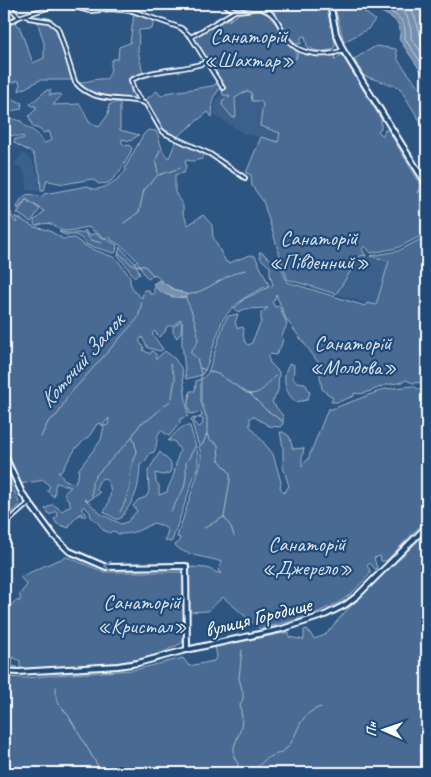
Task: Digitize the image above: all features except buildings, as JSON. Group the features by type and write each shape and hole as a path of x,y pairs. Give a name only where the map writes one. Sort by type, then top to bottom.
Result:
{"street":[{"path":"7,4 19,17"},
{"path":"4,25 19,17 62,4 90,10 111,9 133,12 181,28 191,37 223,88"},
{"path":"224,4 235,10"},
{"path":"330,4 336,33 343,50 427,185"},
{"path":"191,37 235,10 255,8 268,11 275,17 291,43 299,49 327,55 343,50"},
{"path":"27,15 29,18 49,21 58,28 75,82 81,89 101,98 146,104 161,130 166,134 210,154 245,178"},
{"path":"141,102 134,91 131,80 149,72 194,67 207,62"},
{"path":"4,454 19,488 29,503 61,544 69,551 111,567 185,566 187,650"},
{"path":"4,525 29,503"},
{"name":"вулиця Городище","path":"4,671 18,672 118,666 296,626 336,610 357,596 427,526"}],"shaded area":[{"path":"292,62 299,74 278,142 243,133 214,115 215,100 223,94 224,89 234,99"},
{"path":"23,153 32,161 37,171 39,191 26,190 27,180 23,171 14,164"},
{"path":"361,255 389,260 376,306 336,294"}],"green space":[{"path":"258,4 326,4 335,43 334,48 324,51 313,50 307,46 305,36 301,37 301,44 295,43 273,11"},
{"path":"334,4 354,4 375,20 368,29 344,42"},
{"path":"252,9 267,14 296,49 296,59 299,50 322,56 335,54 334,60 342,55 381,119 381,128 378,131 383,136 385,130 388,130 421,185 418,193 423,188 427,195 427,233 397,248 371,253 365,246 362,249 366,256 361,255 336,294 287,279 287,282 365,306 367,303 376,305 389,261 370,256 398,251 427,236 427,382 413,383 406,380 366,393 354,393 354,396 338,402 331,402 333,398 322,389 318,362 286,319 276,294 272,302 275,307 279,306 287,324 282,336 281,346 276,355 270,354 268,357 270,363 279,372 278,391 272,402 283,416 283,424 280,427 269,426 253,416 250,418 250,426 273,454 281,482 280,487 284,493 289,486 283,467 283,447 280,432 289,436 293,449 304,448 302,466 308,459 328,409 385,389 413,386 422,391 427,388 427,519 386,561 381,561 380,556 374,558 376,570 370,563 367,566 370,574 352,593 338,603 307,617 260,629 223,597 208,611 189,612 188,572 191,567 207,568 220,574 218,571 222,562 184,552 175,545 180,538 177,537 201,464 201,454 191,419 197,418 194,420 194,423 199,427 202,425 203,420 198,418 202,416 201,412 190,414 188,405 190,391 195,391 196,381 208,373 228,316 238,314 235,323 238,329 244,328 245,342 248,345 251,344 261,322 261,313 268,308 245,309 238,312 234,309 244,299 273,285 270,267 261,259 259,252 274,262 280,262 285,278 287,278 263,201 252,186 251,175 246,173 261,137 278,142 280,133 260,126 263,104 260,101 252,101 251,92 247,91 235,98 236,116 233,118 222,105 223,100 230,97 228,94 226,96 222,94 224,88 194,39 195,36 223,20 226,21 227,17 231,19 243,11"},
{"path":"134,14 154,21 152,29 139,30 138,51 143,73 129,79 134,97 114,99 97,95 83,88 79,84 81,82 106,79 108,77 111,62 113,59 118,59 119,47 130,43"},
{"path":"37,20 49,22 58,30 72,80 40,80 19,91 19,81 4,87 4,27 16,22 33,63 44,58 44,43"},
{"path":"376,46 396,49 398,60 427,98 427,130 399,87 364,76 354,59"},
{"path":"218,83 220,88 213,98 212,117 208,112 177,137 162,128 145,100 157,91 161,96 166,93 212,86"},
{"path":"47,90 51,90 49,95 62,95 53,105 80,104 89,122 99,127 108,115 109,105 117,102 120,103 120,130 139,135 130,141 122,139 122,143 125,146 129,145 132,148 122,167 108,183 99,184 92,179 64,184 47,179 44,191 41,191 40,174 33,153 14,143 15,139 23,139 24,137 9,135 4,132 4,106 13,99 22,103 21,109 6,112 7,117 21,121 45,143 52,140 49,131 44,133 33,127 29,116 36,109 36,106 30,104"},
{"path":"148,130 156,131 162,149 169,158 176,141 204,154 202,159 185,160 184,173 175,175 175,192 183,206 183,213 188,225 203,215 212,225 213,237 226,262 229,263 250,255 255,256 269,285 243,299 227,314 222,321 202,375 186,379 182,322 181,332 177,338 173,332 173,327 181,319 172,326 167,326 165,332 159,337 155,331 152,334 163,349 160,351 148,348 142,337 139,341 144,348 143,350 150,354 152,351 157,355 156,359 165,351 174,358 182,369 188,416 180,419 180,423 169,436 160,431 154,452 150,453 140,465 139,482 135,494 120,519 116,519 104,512 110,499 110,489 104,478 96,489 100,493 88,501 85,499 101,514 121,524 127,522 137,511 133,506 138,500 146,497 149,492 148,471 160,452 171,463 171,470 163,475 155,473 156,482 159,485 159,495 167,492 180,450 174,441 168,441 180,428 190,426 198,454 198,465 172,541 170,542 165,540 168,530 161,525 153,523 132,533 118,534 112,531 110,533 103,530 84,506 81,509 86,513 86,516 81,516 81,513 71,523 69,528 57,524 54,519 58,516 56,511 50,515 45,509 53,504 62,511 71,505 64,493 71,487 56,483 54,497 48,492 50,487 44,480 20,484 4,444 4,204 12,214 9,217 12,216 16,223 15,216 34,227 48,230 63,239 74,238 89,248 116,258 130,277 130,283 134,291 142,298 144,290 149,290 150,294 154,294 154,286 173,297 182,292 167,285 155,274 148,279 132,255 122,246 111,240 110,237 105,238 88,227 67,231 47,223 36,226 34,220 44,211 26,199 18,209 17,207 26,195 42,197 44,194 88,186 92,189 103,188 123,174 143,135","holes":["109,418 108,425 104,426 101,440 79,469 74,484 64,479 58,472 61,472 76,448 90,435 97,424 101,423 102,426"]},
{"path":"26,200 40,209 31,222 17,213"},
{"path":"85,230 88,235 94,233 117,245 116,252 87,245 81,238 75,235 65,235 59,232 82,233"},
{"path":"120,247 136,264 140,275 138,274 135,278 118,255"},
{"path":"290,363 294,365 294,380 305,383 310,393 307,400 296,402 286,389 285,372"},
{"path":"4,465 20,505 4,520"},
{"path":"427,532 427,773 14,773 4,762 4,677 26,678 134,670 183,658 189,666 214,661 217,656 215,647 289,632 289,637 304,640 304,630 307,629 314,639 325,635 345,612"},
{"name":"Санаторій «Кристал»","path":"67,557 104,572 184,572 185,634 182,643 159,654 118,663 20,669 20,661 13,657 12,666 19,669 10,669 4,652 4,613 15,601 20,601 20,594 27,585 20,577"}],"water":[{"path":"377,4 427,4 427,80 399,39 400,28 398,24 392,18 379,11"},
{"path":"159,280 178,292 187,294 187,297 173,297 160,291 153,284"}],"waterway":[{"path":"124,223 139,212 144,190 158,175 156,160 160,150"},
{"path":"159,175 180,168"},
{"path":"84,232 91,240 101,243"},
{"path":"119,253 132,265 145,266 153,275"},
{"path":"187,295 245,270"},
{"path":"185,297 198,334 197,343 190,352 197,358 201,374 201,402 207,418 207,433 203,444 199,446"},
{"name":"Коточий Замок","path":"41,437 48,422 58,414 68,396 138,318 142,302"},
{"path":"170,364 175,378 172,398"},
{"path":"200,368 206,370"},
{"path":"209,371 220,375 247,393 252,394 263,389 275,376"},
{"path":"250,394 265,409 282,421"},
{"path":"92,497 92,482 96,475 129,441 141,423 148,420 170,401"},
{"path":"204,528 224,517 230,480 230,473 219,460 218,445 209,439 207,434"},
{"path":"120,512 130,486 131,468 137,452 133,437"},
{"path":"171,511 184,488 186,463 195,447"},
{"path":"224,517 231,527 234,536"},
{"path":"238,773 238,764 234,757 234,747 241,728 242,718 240,705 243,693 239,678 242,650"},
{"path":"56,687 56,696 59,704 68,715 102,773"},
{"path":"251,773 266,759 287,748 307,714 321,707"}],"park label":[{"name":"Санаторій «Шахтар»","path":"249,48"},
{"name":"Санаторій «Південний»","path":"319,250"},
{"name":"Санаторій «Молдова»","path":"353,355"},
{"name":"Санаторій «Джерело»","path":"307,556"}]}
